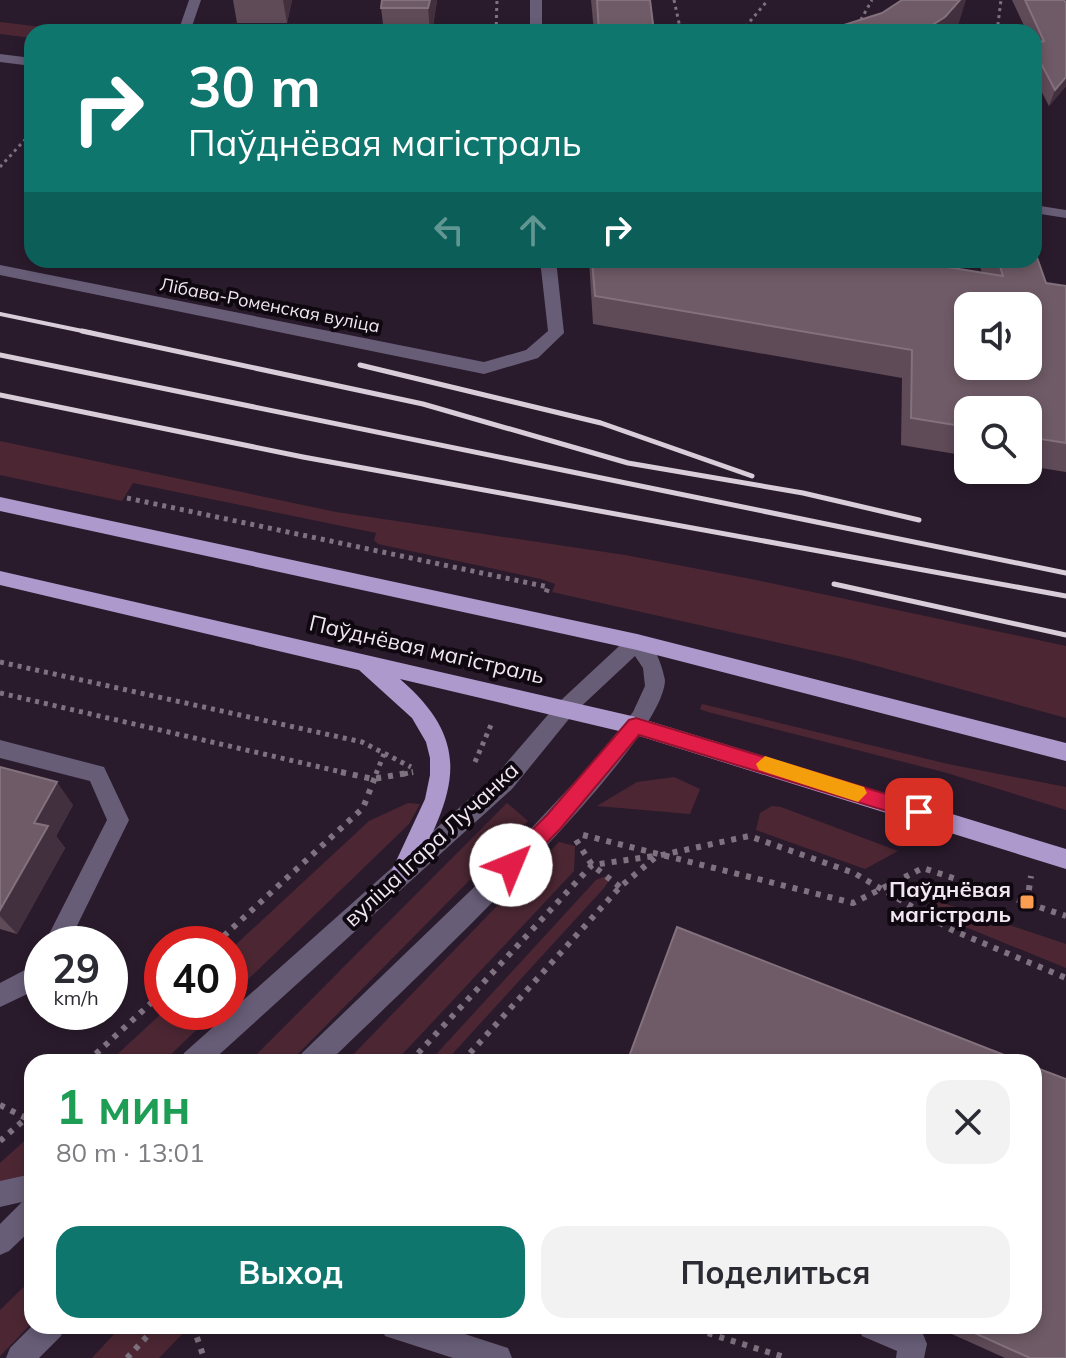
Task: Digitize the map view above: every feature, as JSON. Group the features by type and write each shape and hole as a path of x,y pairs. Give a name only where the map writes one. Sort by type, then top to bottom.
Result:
{"main road":[{"path":"0,504 637,642 1066,752"},
{"name":"Паўднёвая магістраль","path":"0,578 338,654 636,726 1066,859"},
{"path":"338,654 397,686 429,728 440,757 441,775 430,815 402,872"}],"street":[{"path":"187,24 195,0"},
{"path":"536,0 536,24"},
{"path":"0,58 24,61"},
{"path":"1042,210 1066,214"},
{"name":"Лібава-Роменская вуліца","path":"0,270 484,368 532,354 556,333 549,268"},
{"path":"319,1054 533,843 636,726 655,689 655,672 637,642"},
{"name":"вуліца Ігара Лучанка","path":"202,1054 504,782 566,708 637,642"},
{"path":"0,749 97,774 118,820 65,926"},
{"path":"0,995 24,984"},
{"path":"0,1194 24,1189"},
{"path":"0,1242 24,1219"},
{"path":"20,1358 43,1334"},
{"path":"421,1334 498,1358"},
{"path":"890,1334 913,1344 910,1358"}],"path":[{"path":"496,24 497,0"},
{"path":"674,0 679,24"},
{"path":"748,24 768,0"},
{"path":"861,24 872,0"},
{"path":"998,24 1001,0"},
{"path":"0,167 24,141"},
{"path":"127,498 548,587 546,593"},
{"path":"0,662 362,742 419,771 373,779 0,693"},
{"path":"475,762 491,725"},
{"path":"235,926 363,808 384,754"},
{"path":"620,887 592,865 572,832 657,856 779,880 853,903 923,868 1066,916"},
{"path":"417,1054 592,865 657,856 749,836 821,858 883,888 952,930 1066,978"},
{"path":"469,1054 620,887 657,856"},
{"path":"96,1054 144,1010"},
{"path":"0,1105 24,1113"},
{"path":"0,1141 24,1119"},
{"path":"127,1358 149,1334"},
{"path":"196,1334 204,1358"},
{"path":"710,1334 787,1358"}],"shaded area":[{"path":"0,22 24,25 24,37 0,34"},
{"path":"0,441 336,512 625,555 756,580 1066,646 1066,718 851,659 552,592 555,584 541,579 378,544 374,540 376,533 133,483 122,501 0,475"},
{"path":"702,704 948,764 1066,787 1066,810 947,773 708,712 700,709"},
{"path":"674,777 700,789 690,814 597,806 637,782"},
{"path":"408,803 420,804 409,824 248,980 248,933 369,821"},
{"path":"507,803 528,821 298,1054 257,1054"},
{"path":"772,806 898,851 865,869 756,830 760,813"},
{"path":"559,842 575,846 574,871 402,1054 354,1054"},
{"path":"606,876 610,879 452,1054 436,1054 596,880"},
{"path":"919,895 1066,944 1066,968 963,926 914,897"},
{"path":"144,1030 196,1030 171,1054 118,1054"},
{"path":"24,1141 24,1182 0,1183 0,1163"},
{"path":"24,1287 24,1331 0,1356 0,1310"},
{"path":"114,1334 182,1334 159,1358 92,1358"}],"building":[{"path":"382,0 430,0 428,8 381,8"},
{"path":"597,0 650,0 653,24 598,24"},
{"path":"902,0 960,0 945,17 934,24 847,24 882,13"},
{"path":"1025,0 1064,0 1066,77 1055,90 1042,65 1042,24 1036,24"},
{"path":"593,268 953,268 1003,276 1000,268 1041,268 1046,283 1066,286 1066,443 1042,439 1042,396 954,396 954,425 911,418 912,350 595,296"},
{"path":"0,767 57,782 34,823 48,826 0,910"},
{"path":"677,927 1002,1054 630,1054"},
{"path":"1042,1070 1066,1079 1066,1358 1030,1358 977,1334 1042,1334"}],"railway":[{"path":"0,314 92,333"},
{"path":"82,331 423,404 628,463 803,493 919,520"},
{"path":"0,355 1066,573"},
{"path":"360,365 601,423 752,476"},
{"path":"0,395 303,457 1066,596"},
{"path":"834,584 1066,635"}],"slow traffic":[{"path":"765,764 858,793"}],"place":[{"name":"Паўднёвая магістраль","path":"1027,902"}],"route":[{"path":"511,865 554,822 636,726 919,812"}]}
